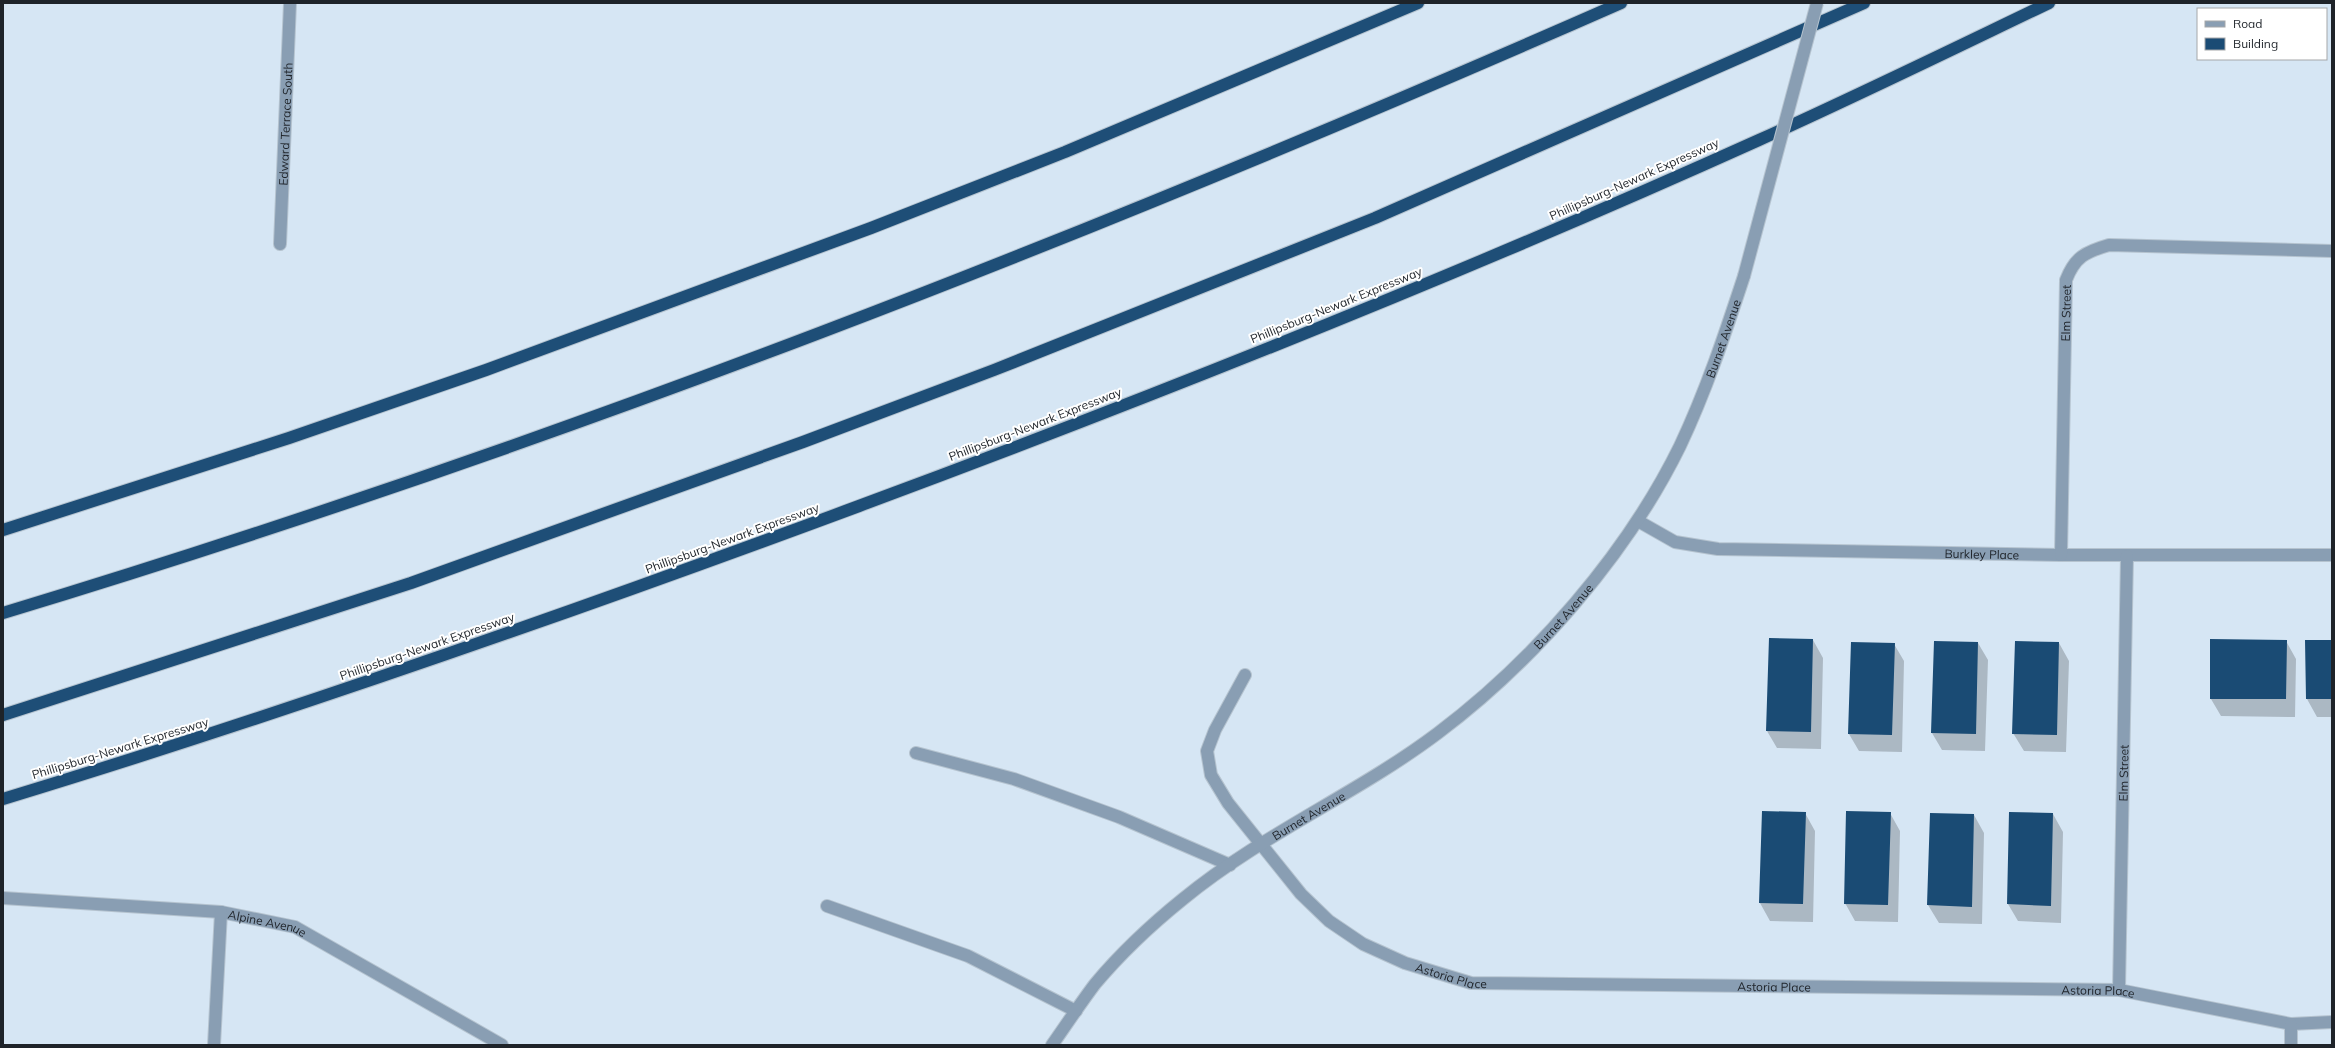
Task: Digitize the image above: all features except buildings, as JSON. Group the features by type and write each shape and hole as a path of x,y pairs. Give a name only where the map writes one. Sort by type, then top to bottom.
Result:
{"highway":[{"path":"3,530 289,438 478,372 871,228 1065,152 1418,3"},
{"path":"3,614 268,529 471,460 894,305 1286,147 1621,3"},
{"path":"3,715 411,583 803,442 994,370 1375,218 1864,3"},
{"name":"Phillipsburg-Newark Expressway","path":"3,799 245,724 533,625 630,591 1014,448 1203,374 1585,217 1761,139 2049,3"}],"street":[{"name":"Edward Terrace South","path":"280,244 290,3"},
{"name":"Burnet Avenue","path":"1052,1045 1096,984 1150,928 1185,897 1262,844 1403,757 1439,732 1525,657 1570,609 1604,568 1638,521 1680,447 1708,382 1744,276 1817,3"},
{"name":"Elm Street","path":"2061,555 2066,280 2076,259 2091,250 2108,245 2332,251"},
{"name":"Burkley Place","path":"1638,521 1675,542 1710,548 2128,556 2332,555"},
{"name":"Elm Street","path":"2119,990 2128,556"},
{"name":"Astoria Place","path":"1245,675 1215,730 1208,750 1208,762 1211,775 1228,803 1301,894 1329,921 1358,940 1405,963 1471,983 2119,990 2291,1024 2332,1022"},
{"path":"916,753 1014,780 1104,812 1230,865"},
{"name":"Alpine Avenue","path":"3,898 221,912 295,927 502,1045"},
{"path":"827,906 968,956 1076,1011"},
{"path":"214,1045 221,912"},
{"path":"2291,1024 2292,1045"}]}
